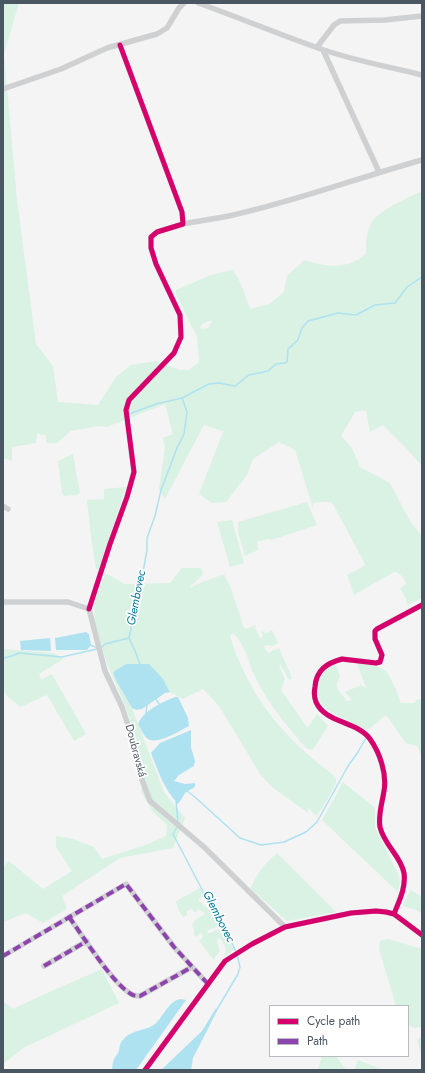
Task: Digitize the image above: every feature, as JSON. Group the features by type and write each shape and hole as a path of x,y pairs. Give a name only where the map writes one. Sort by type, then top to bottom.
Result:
{"street":[{"path":"3,89 61,68 107,48 157,34 167,28 179,8 184,3"},
{"path":"198,3 280,35 320,48 422,75"},
{"path":"320,48 334,25 340,21 385,20 422,16"},
{"path":"120,45 182,212 183,224"},
{"path":"320,48 379,172"},
{"path":"3,602 68,602 89,609 134,472 126,410 129,400 174,353 181,337 180,315 156,264 151,248 151,237 157,232 183,224 228,216 264,207 422,160"},
{"path":"394,914 402,891 404,872 398,859 385,839 380,825 380,812 385,779 380,762 370,739 365,734 328,715 320,709 315,701 315,680 318,673 326,665 342,659 376,663 380,662 382,655 375,639 374,632 422,605"},
{"name":"Doubravská","path":"89,609 105,671 125,715 132,737 139,772 150,801 204,847 285,927"},
{"path":"3,956 126,884 174,947 208,984"},
{"path":"145,1070 225,961 252,944 285,927 351,913 376,911 394,914 422,935"},
{"path":"69,917 116,980 133,995 140,996 192,966"},
{"path":"44,966 87,942"}],"green space":[{"path":"3,3 19,3 4,54 17,200 36,344 53,366 58,402 98,405 116,377 131,365 156,361 180,370 189,370 199,362 197,337 175,292 176,290 211,275 232,270 240,283 250,309 269,304 284,292 287,276 304,260 336,266 351,263 366,254 368,233 373,220 385,210 422,191 422,466 383,425 370,432 366,410 355,412 341,436 352,448 360,467 390,483 410,521 422,537 422,598 407,605 406,599 400,588 406,584 400,575 394,572 354,595 347,575 365,564 331,502 313,503 313,508 295,450 279,442 253,459 247,475 226,502 212,503 199,494 223,432 225,432 204,425 165,499 159,489 165,447 163,438 173,434 165,404 107,427 98,426 71,431 57,443 46,443 46,435 37,434 36,443 12,447 12,461 3,458","holes":["206,322 212,322 208,328 200,328 201,325"]},
{"path":"73,454 80,493 76,495 64,496 62,493 58,461"},
{"path":"126,487 99,569 96,569 87,500 104,499 104,489"},
{"path":"307,502 317,525 271,540 268,539 257,542 258,550 245,556 238,532 238,522"},
{"path":"232,520 244,563 230,567 217,522"},
{"path":"182,568 201,568 203,574 191,586 191,588 224,574 230,586 244,628 246,629 256,625 255,628 260,638 263,636 261,631 267,633 272,630 278,643 273,646 266,645 264,647 268,653 279,648 292,678 289,680 281,665 279,666 285,679 281,690 307,727 317,714 328,726 314,748 311,750 306,748 276,712 258,682 242,645 233,634 230,635 239,661 251,686 275,721 289,737 336,778 336,783 325,804 316,816 308,808 308,813 272,787 260,774 219,706 203,689 183,699 170,692 163,679 126,664 116,670 113,674 132,708 164,792 185,818 173,848 120,858 62,896 67,909 43,923 26,913 3,922 3,867 9,861 43,889 72,871 56,847 56,836 73,839 94,847 102,859 148,844 166,836 167,825 153,812 141,792 143,771 135,734 122,698 107,664 95,622 94,605 105,573 125,584 170,583"},
{"path":"3,649 53,653 63,659 39,674 41,680 52,674 86,734 74,741 47,695 20,707 6,695 3,689"},
{"path":"357,663 367,664 386,671 394,684 401,703 415,703 416,700 422,699 422,757 417,746 406,743 386,715 366,730 330,711 322,704 318,693 318,682 323,673 334,665 336,665 340,676 337,687 347,701 350,701 351,699 345,692 361,685 366,688"},
{"path":"343,782 375,808 375,827 399,876 400,883 398,892 322,820"},
{"path":"277,853 336,912 287,921 252,890 251,887 259,873"},
{"path":"200,888 205,895 199,899 199,901 211,912 220,926 208,930 207,933 222,929 227,941 233,947 233,950 224,957 226,948 221,939 218,938 217,942 219,952 214,960 199,941 203,936 201,933 196,937 192,926 195,920 205,913 198,909 196,913 191,909 187,911 187,915 183,917 176,903 176,901"},
{"path":"411,890 422,897 422,914 418,911 403,906"},
{"path":"388,939 422,948 422,1027 414,1028 409,1026 409,1005 396,1005 379,949 380,941"},
{"path":"102,969 119,1003 23,1048 3,1064 3,1001 13,1009"},
{"path":"422,1036 422,1057 417,1040"},
{"path":"322,1057 337,1057 346,1070 318,1070"},
{"path":"358,1060 384,1070 354,1070"}],"water":[{"path":"86,632 89,634 91,645 87,650 56,650 55,638"},
{"path":"50,638 51,651 21,650 20,641"},
{"path":"126,664 149,664 163,679 170,692 165,693 142,709 136,710 132,708 113,673"},
{"path":"175,697 178,697 188,718 189,726 163,739 148,739 143,734 138,724 141,719 149,711"},
{"path":"191,730 191,747 195,761 194,766 179,775 174,781 185,784 195,783 195,787 186,792 178,804 165,786 151,753 160,743"},
{"path":"181,999 186,1000 136,1070 112,1070 122,1041 130,1034 155,1024 169,1006"},
{"path":"216,1008 217,1011 193,1058 191,1070 161,1070 202,1031"}],"waterway":[{"name":"Glembovec","path":"141,666 129,638 147,550 147,538 155,516 161,490 184,434 187,412 182,398 209,384 219,383 235,386 249,375 268,371 276,364 287,362 288,349 298,340 302,328 308,321 338,313 356,315 375,305 395,303 407,287 422,277"},
{"path":"129,414 156,404 182,398"},
{"path":"101,648 105,644 129,638"},
{"path":"90,645 98,648"},
{"path":"3,658 19,653 62,657 97,649"},
{"path":"155,698 160,705"},
{"name":"Glembovec","path":"146,713 147,705"},
{"path":"186,790 240,838 261,845 284,842 306,832 317,822 348,766 366,738"},
{"name":"Glembovec","path":"176,801 178,823"},
{"name":"Glembovec","path":"177,827 173,834 206,897 225,928 236,952"},
{"name":"Glembovec","path":"216,1011 238,974 240,967 237,955"}],"marked path":[{"path":"3,956 126,884 174,947 208,984"},
{"path":"69,917 115,980 133,995 140,996 192,967"},
{"path":"44,966 87,941"}],"cycle path":[{"path":"89,609 134,472 126,410 129,400 174,353 181,337 180,315 156,264 151,248 151,237 157,232 183,224 182,212 120,45"},
{"path":"394,914 403,889 404,873 400,861 385,839 380,827 380,814 385,784 384,771 380,757 374,745 364,733 326,714 320,709 315,700 314,691 318,676 327,665 342,659 376,663 380,662 382,655 375,639 375,631 422,605"},
{"path":"145,1070 225,961 252,944 285,927 351,913 376,911 394,914 422,935"}]}
